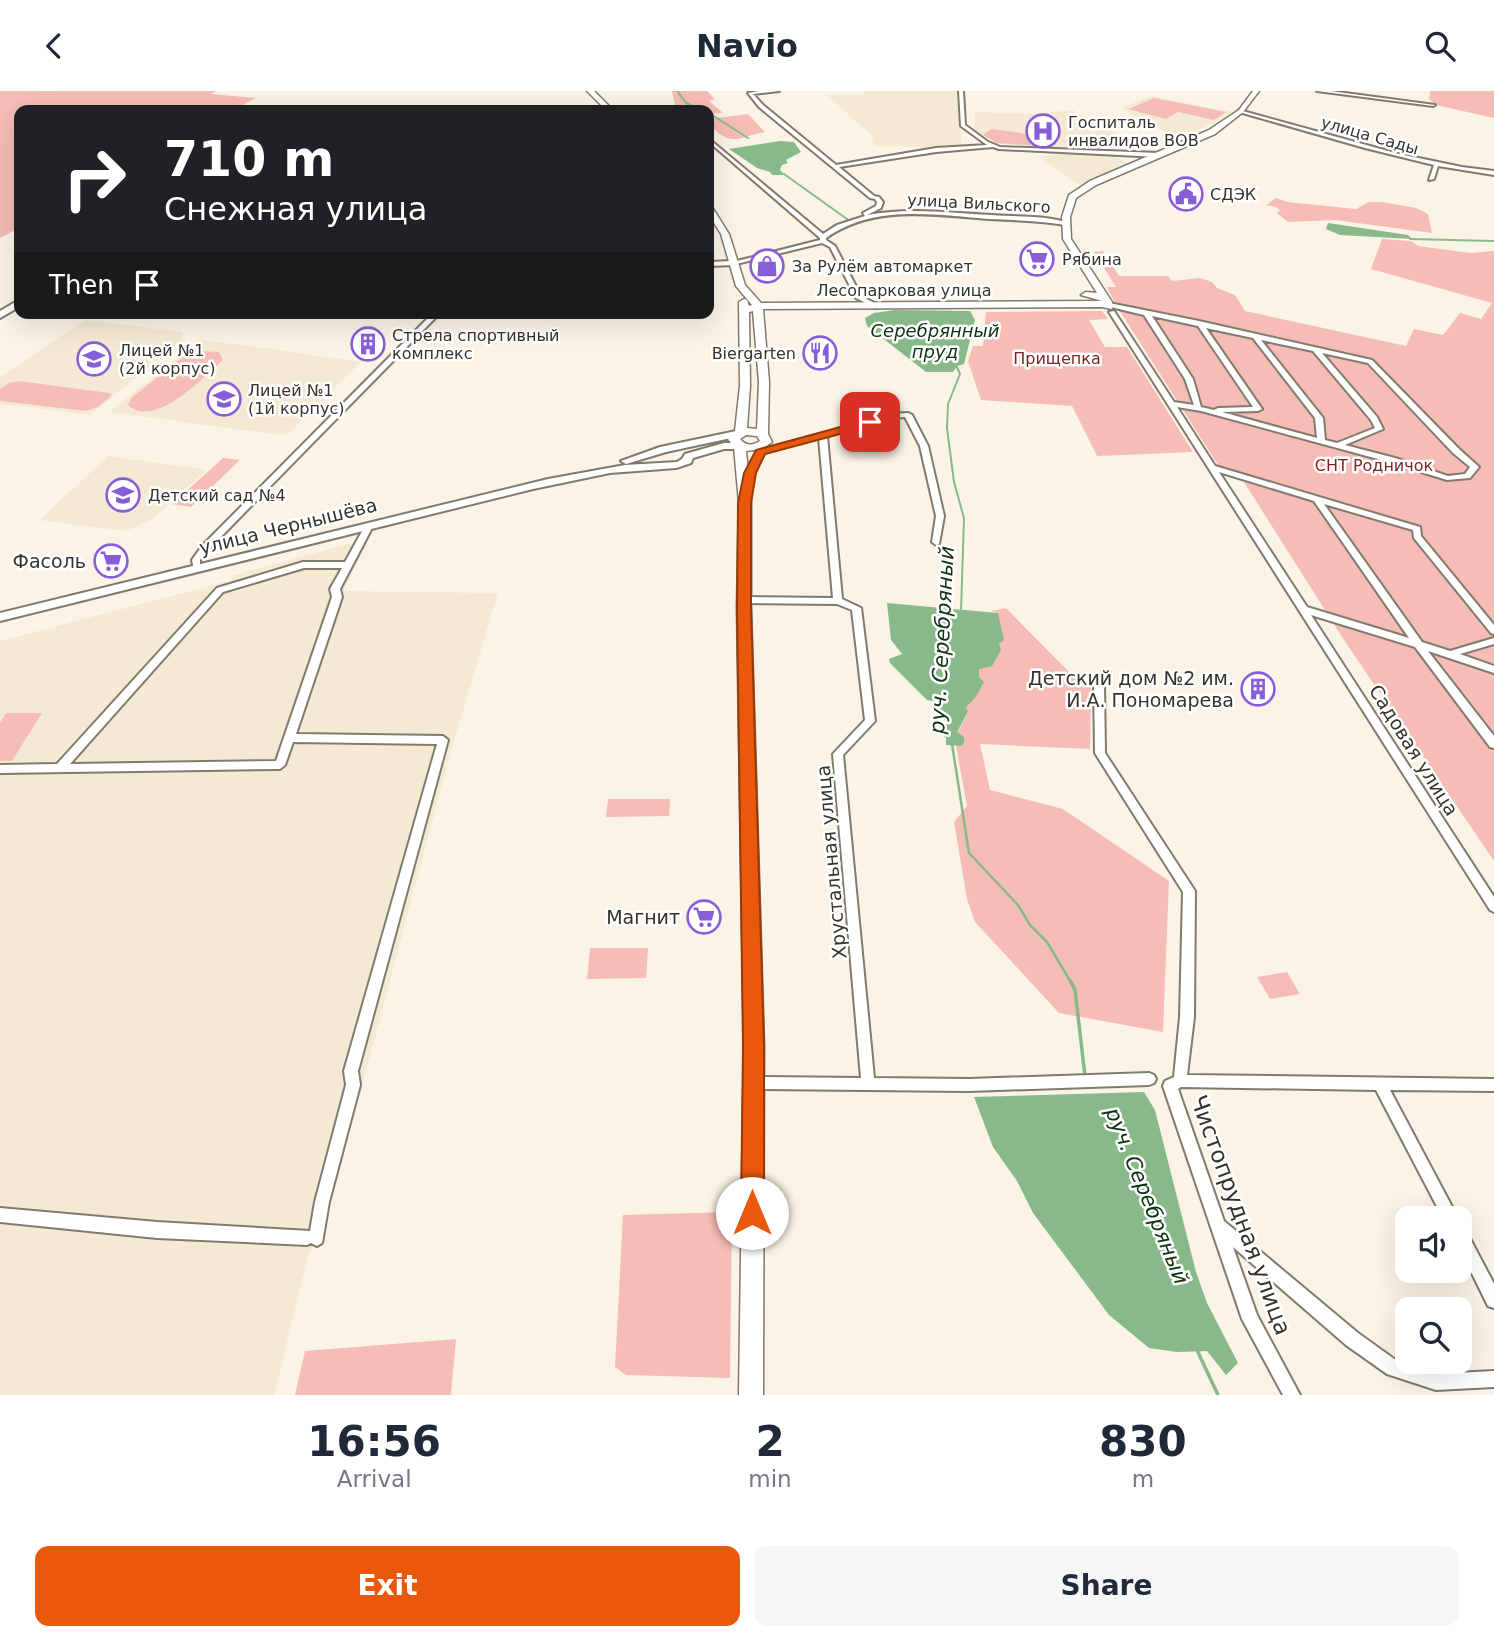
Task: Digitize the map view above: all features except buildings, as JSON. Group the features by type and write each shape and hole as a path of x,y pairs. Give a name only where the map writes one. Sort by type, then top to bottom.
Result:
{"main road":[{"path":"590,91 605,105"},
{"path":"1103,305 1103,293 1090,278 1067,239 1065,220 1072,198 1083,188 1212,132 1241,111 1256,91"},
{"path":"714,217 725,234 741,286 745,310 745,386 741,433"},
{"path":"1051,221 1065,220"},
{"path":"1050,305 1083,297 1092,288 1090,278"},
{"path":"741,286 758,306 764,382 761,444 750,473 745,503"},
{"path":"1083,297 1103,305"},
{"path":"1050,305 1103,305"},
{"name":"Лесопарковая улица","path":"745,310 758,306 1050,305"},
{"path":"751,1395 753,1083 744,600 745,503 740,446 734,439 741,433 750,431 761,444"},
{"path":"740,446 761,444"}],"street":[{"name":"улица Вильского","path":"778,91 750,93 781,123 880,202 879,207 850,223"},
{"path":"961,91 963,126 993,146"},
{"path":"1319,91 1433,105"},
{"name":"улица Сады","path":"1241,111 1390,155 1494,173"},
{"path":"714,143 832,246 858,297 876,306"},
{"path":"837,166 936,150 993,146 1159,155"},
{"path":"1431,179 1436,165"},
{"name":"улица Вильского","path":"850,223 916,211 1051,221"},
{"path":"714,264 732,263 823,239 829,231 850,223"},
{"path":"1103,305 1370,361 1456,451 1475,467 1467,476 1447,478 1338,445 1199,408"},
{"name":"Садовая улица","path":"1103,305 1305,610 1494,907"},
{"path":"1146,312 1189,379 1199,408"},
{"path":"197,568 195,560 205,548 431,319"},
{"path":"1170,404 1225,411 1225,408 1258,409 1199,323"},
{"path":"1254,335 1319,418 1321,441"},
{"path":"1314,348 1374,419 1378,429 1338,445"},
{"path":"761,444 823,435 893,416 908,415 924,446 940,516 936,542"},
{"name":"улица Чернышёва","path":"0,617 585,474 664,449 741,433"},
{"path":"744,600 838,601 823,435"},
{"name":"улица Чернышёва","path":"585,474 660,464 679,465 687,461 689,456 724,446 740,446"},
{"path":"660,464 655,461 654,455 664,449 679,448 689,456"},
{"path":"1211,467 1417,529 1417,535 1494,631"},
{"path":"1315,498 1418,644 1494,744"},
{"path":"0,769 280,765 337,597 335,589 369,526"},
{"path":"60,768 220,590 303,565 348,565"},
{"name":"Хрустальная улица","path":"838,601 848,602 856,608 870,722 838,754 868,1084"},
{"path":"1305,610 1494,670"},
{"path":"1450,654 1494,641"},
{"name":"Чистопрудная улица","path":"1099,684 1100,753 1189,891 1187,1017 1175,1083 1250,1319 1292,1395"},
{"path":"0,1215 157,1230 312,1238 353,1085 351,1071 443,740 289,738"},
{"path":"753,1083 969,1085 1149,1079"},
{"path":"1175,1083 1492,1089"},
{"path":"1381,1086 1445,1206"},
{"path":"1219,1226 1352,1339 1393,1368 1436,1383 1494,1379"},
{"path":"1472,1257 1494,1300"}],"shaded area":[{"path":"864,91 957,91 962,148 874,146 872,136 827,95 863,94"},
{"path":"1151,96 1232,112 1185,138 1165,132 1121,108"},
{"name":"Госпиталь инвалидов ВОВ","path":"1072,110 1127,139 1101,149 997,144 974,129 975,112 1035,114"},
{"path":"1058,154 1114,155 1128,164 1080,185 1039,157"},
{"name":"Лицей №1 (2й корпус)","path":"85,320 183,332 182,340 90,415 0,404 0,377"},
{"name":"Лицей №1 (1й корпус)","path":"199,340 361,362 288,434 109,412"},
{"name":"Детский сад №4","path":"108,456 206,470 153,519 126,531 39,520"},
{"path":"347,544 366,546 343,591 498,593 451,751 325,1226 309,1253 274,1395 0,1395 0,641 232,580 231,576"}],"green space":[{"path":"0,91 216,91 211,94 256,98 243,105 14,105 14,231 0,238"},
{"path":"672,91 707,91 715,99 709,101 714,105 675,105"},
{"path":"1430,91 1494,91 1494,118 1436,105 1429,99"},
{"path":"1154,98 1226,112 1214,120 1178,112 1166,119 1128,109"},
{"path":"714,105 723,113 714,114"},
{"path":"748,114 765,132 730,139 714,129 714,118"},
{"path":"991,129 1021,133 1053,147 997,143 983,135"},
{"path":"1276,198 1287,202 1356,209 1369,202 1416,208 1428,214 1432,233 1335,220 1288,222 1277,213 1280,210 1266,205"},
{"name":"СНТ Родничок","path":"1382,239 1411,241 1418,246 1470,253 1494,251 1494,861 1344,640 1242,479 1218,465 1116,305 1107,287 1116,287 1094,252 1103,251 1119,276 1168,276 1172,281 1200,278 1235,295 1245,311 1406,346 1414,329 1443,335 1460,313 1481,319 1492,303 1371,269"},
{"name":"Прищепка","path":"1102,311 1108,319 1089,320 1105,347 1127,347 1193,452 1097,456 1072,406 981,400 968,361 973,346 983,346 986,312"},
{"path":"201,351 219,352 223,360 178,398 151,411 139,411 128,405 131,398 183,357"},
{"path":"19,381 112,395 98,407 86,411 0,401 0,389"},
{"path":"223,458 240,460 191,507 172,504"},
{"path":"1006,608 1076,679 1091,687 1090,749 980,744 990,790 1063,809 1169,881 1163,1032 1059,1013 975,922 967,899 954,822 967,806 956,746 964,743 964,738 957,733 968,713 966,707 979,677 979,668 999,644 998,613 991,611"},
{"path":"6,713 42,713 12,761 0,761 0,723"},
{"path":"608,799 670,799 669,816 606,817"},
{"path":"590,948 648,948 646,978 587,979"},
{"path":"1287,972 1300,994 1270,999 1257,977"},
{"path":"732,1212 730,1378 626,1375 615,1367 623,1215"},
{"path":"456,1339 451,1395 295,1395 305,1351"}],"water":[{"path":"780,141 794,142 801,152 782,165 780,170 785,175 772,175 729,149"},
{"path":"1328,223 1408,235 1412,239 1340,235 1326,229"},
{"name":"Серебрянный пруд","path":"895,310 970,311 975,320 964,364 957,366 953,372 926,372 867,326 865,318 874,313"},
{"path":"887,603 998,613 1004,640 999,644 1001,650 992,666 979,669 979,677 984,682 966,707 968,712 957,732 964,737 961,746 946,745 946,738 937,730 947,723 933,701 927,700 890,663 889,659 902,654 891,640"},
{"path":"1144,1092 1155,1110 1196,1272 1207,1303 1238,1363 1226,1375 1207,1351 1177,1352 1149,1348 1109,1315 1033,1213 1017,1181 993,1147 974,1097"}],"waterway":[{"name":"руч. Серебряный","path":"677,91 690,105"},
{"name":"руч. Серебряный","path":"714,116 748,138"},
{"name":"руч. Серебряный","path":"784,174 847,219"},
{"path":"1410,239 1494,241"},
{"name":"руч. Серебряный","path":"956,365 960,374 948,404 947,428 954,482 964,518 961,612"},
{"name":"руч. Серебряный","path":"952,744 969,853 1018,905 1030,925 1047,942 1072,984"},
{"name":"руч. Серебряный","path":"1072,984 1075,990 1085,1076"},
{"name":"руч. Серебряный","path":"1197,1350 1218,1395"}],"place":[{"name":"Госпиталь инвалидов ВОВ","path":"1043,131"},
{"name":"СДЭК","path":"1186,194"},
{"name":"Рябина","path":"1037,259"},
{"name":"За Рулём автомаркет","path":"767,266"},
{"name":"Стрела спортивный комплекс","path":"368,344"},
{"name":"Biergarten","path":"820,353"},
{"name":"Лицей №1 (2й корпус)","path":"94,359"},
{"name":"Лицей №1 (1й корпус)","path":"224,399"},
{"name":"Детский сад №4","path":"123,495"},
{"name":"Фасоль","path":"111,561"},
{"name":"Детский дом №2 им. И.А. Пономарева","path":"1258,689"},
{"name":"Магнит","path":"704,917"}],"route":[{"path":"752,1213 754,1046 744,608 745,503 750,473 760,452 870,422"}]}
